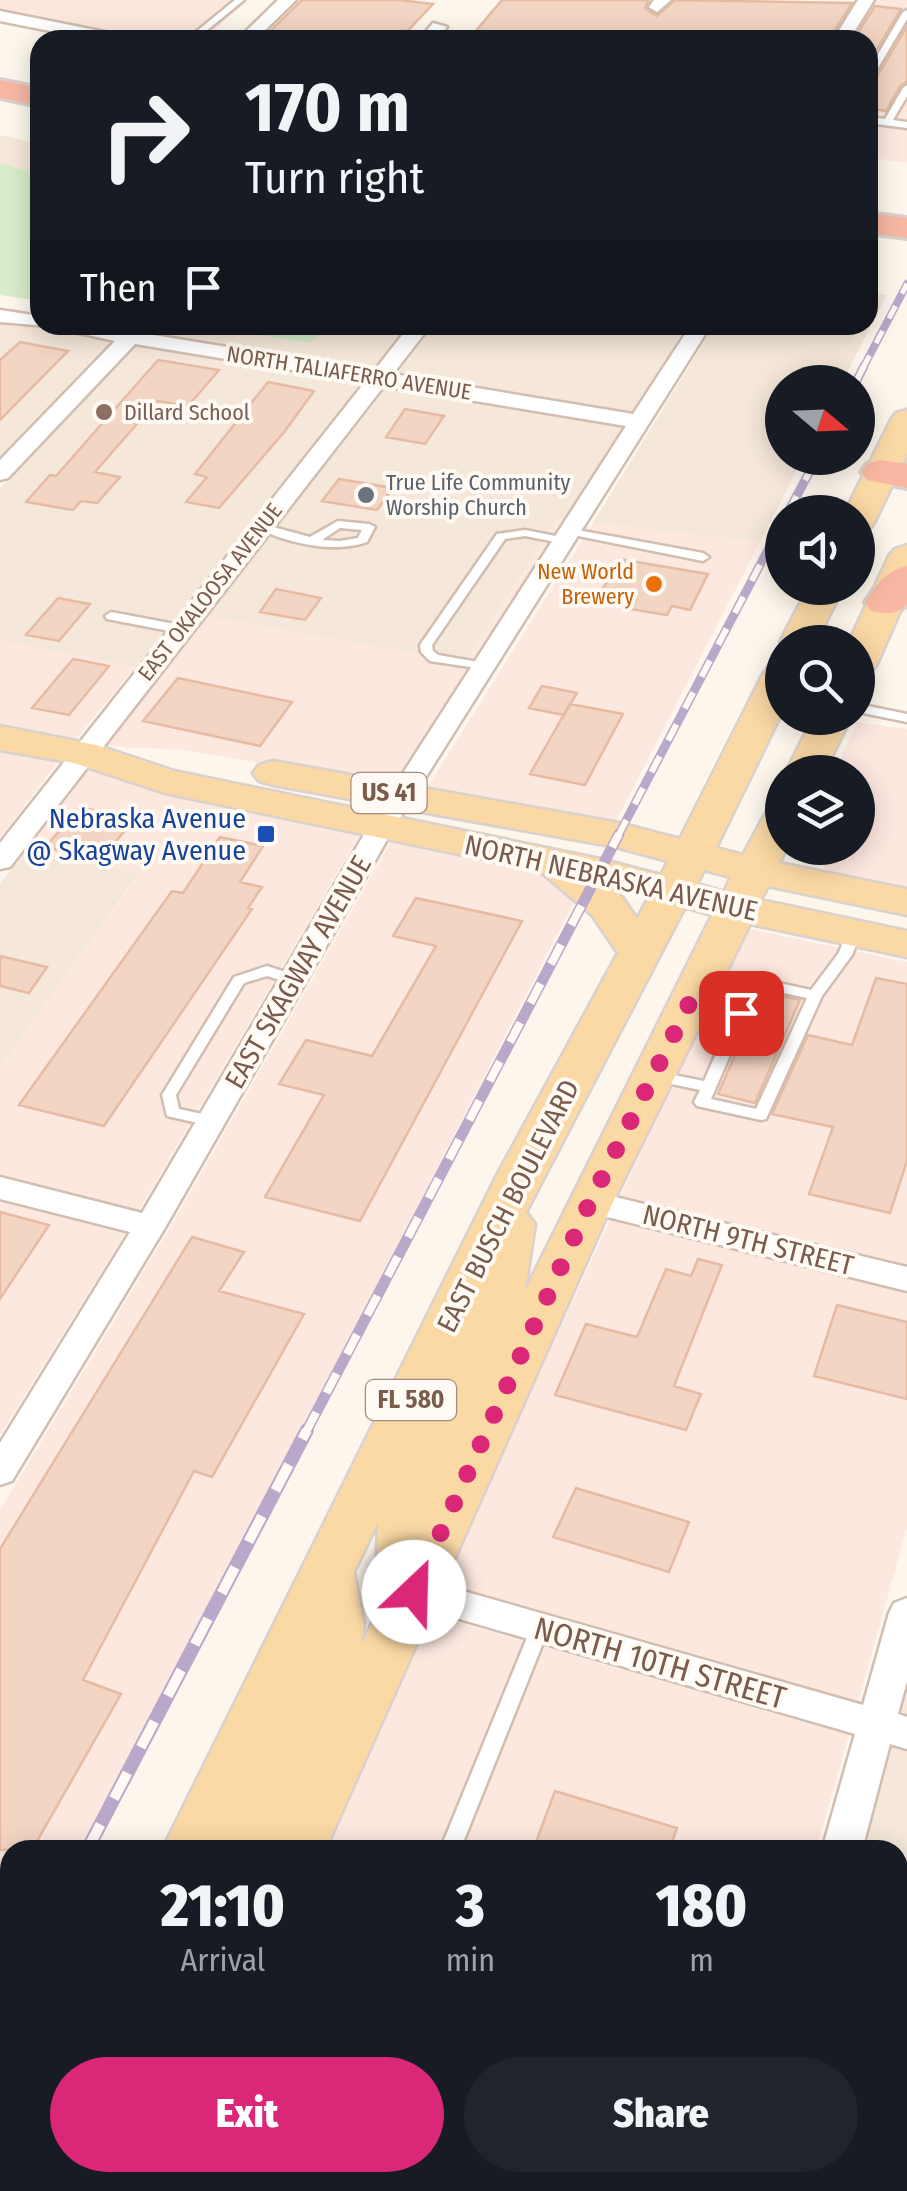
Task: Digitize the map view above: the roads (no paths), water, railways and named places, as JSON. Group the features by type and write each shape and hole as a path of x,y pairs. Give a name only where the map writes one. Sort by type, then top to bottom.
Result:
{"highway":[{"path":"0,90 30,95"},
{"path":"878,201 907,205"},
{"path":"878,224 907,228"}],"main road":[{"path":"874,495 899,455"},
{"path":"875,631 896,590 907,556"},
{"name":"EAST BUSCH BOULEVARD","path":"196,1840 519,1178 684,871 765,708"},
{"name":"NORTH NEBRASKA AVENUE","path":"0,738 82,754 178,758 394,811 538,858 684,871 746,889 854,932 907,944"},
{"name":"NORTH NEBRASKA AVENUE","path":"394,811 619,835 684,871"},
{"name":"FL 580","path":"301,1840 590,1202 765,852"},
{"path":"538,858 572,876 603,901 619,918 640,954"},
{"name":"NORTH NEBRASKA AVENUE","path":"746,889 907,902"},
{"path":"414,1592 404,1555 404,1503 500,1298 519,1178"},
{"path":"251,1840 331,1662 337,1624 326,1572"}],"street":[{"path":"256,30 288,0"},
{"path":"847,30 866,0"},
{"path":"0,16 70,30"},
{"path":"0,316 30,320"},
{"name":"NORTH TALIAFERRO AVENUE","path":"118,335 642,422"},
{"name":"EAST OKALOOSA AVENUE","path":"0,860 413,335"},
{"name":"EAST SKAGWAY AVENUE","path":"0,1472 394,811 694,335"},
{"path":"0,473 130,337"},
{"path":"0,1188 150,1226"},
{"name":"NORTH 9TH STREET","path":"590,1202 907,1279"},
{"name":"NORTH 10TH STREET","path":"414,1592 892,1729"},
{"path":"846,1840 892,1729 907,1613"}],"lane":[{"path":"202,30 240,0"},
{"path":"878,61 907,12"},
{"path":"887,122 907,88"},
{"path":"878,121 907,125"},
{"path":"262,527 316,540"},
{"path":"486,667 434,658 426,652 426,645 501,536 569,536 703,557"},
{"path":"111,616 180,629"},
{"path":"875,711 907,718"},
{"path":"815,995 760,984 722,1069 702,1102 761,1115 771,1079 795,1023 845,955 854,932"},
{"path":"211,1121 172,1112 170,1096 238,980 267,971 294,979"},
{"path":"690,1002 747,1014"},
{"path":"652,1076 708,1087"},
{"path":"454,1840 540,1628"}],"railway":[{"path":"865,365 907,284"},
{"path":"797,495 808,475"},
{"path":"618,836 765,555"},
{"path":"306,1432 619,834"},
{"path":"92,1840 307,1430"}],"place":[{"name":"Dillard School","path":"104,412"},
{"name":"True Life Community Worship Church","path":"366,495"},
{"name":"New World Brewery","path":"654,584"},
{"name":"Nebraska Avenue @ Skagway Avenue","path":"266,834"}]}
